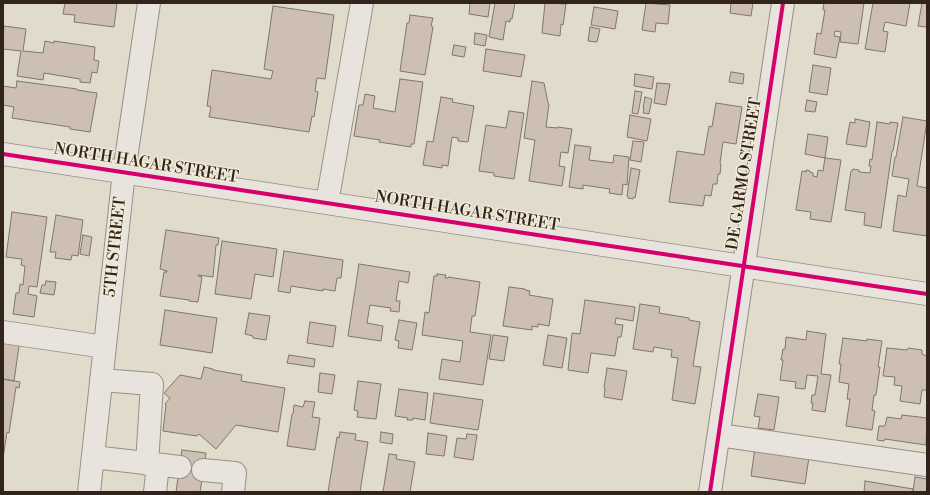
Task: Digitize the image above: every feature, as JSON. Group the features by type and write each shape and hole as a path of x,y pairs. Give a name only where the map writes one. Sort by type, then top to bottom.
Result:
{"street":[{"name":"5TH STREET","path":"89,492 124,172 149,3"},
{"path":"327,203 362,3"},
{"name":"DE GARMO STREET","path":"710,492 783,3"},
{"name":"NORTH HAGAR STREET","path":"3,154 927,294"},
{"path":"3,332 105,347"},
{"path":"101,380 152,384 152,464 155,492"},
{"path":"719,435 927,465"},
{"path":"92,458 180,467"},
{"path":"203,470 235,474 233,492"}],"building":[{"path":"65,3 117,3 114,27 74,22 75,15 63,14"},
{"path":"470,3 490,3 488,17 469,14"},
{"path":"495,3 515,3 512,19 510,19 510,22 506,21 503,40 489,37"},
{"path":"545,3 566,4 563,25 561,24 560,36 542,33"},
{"path":"646,3 670,5 668,24 656,23 655,32 642,30"},
{"path":"731,3 753,3 751,16 730,13"},
{"path":"824,3 864,3 858,44 840,42 841,32 835,31 834,36 840,37 836,58 814,54 817,33 821,34 825,10 823,10"},
{"path":"873,3 910,3 906,26 885,22 883,31 888,32 885,52 865,49"},
{"path":"922,3 927,3 927,27 918,26"},
{"path":"273,6 334,15 325,79 317,78 315,91 318,92 314,117 312,116 309,132 209,117 211,107 207,106 212,70 271,79 273,71 264,69"},
{"path":"594,7 618,11 615,29 591,25"},
{"path":"410,15 433,18 431,26 433,27 425,75 400,71 407,23 409,23"},
{"path":"4,26 26,29 23,51 43,53 45,41 95,47 94,60 99,61 97,73 92,72 90,83 80,82 80,79 44,73 43,80 17,76 21,51 3,49"},
{"path":"590,27 600,29 597,42 588,41"},
{"path":"475,33 487,35 485,46 474,44"},
{"path":"454,45 466,47 464,57 452,55"},
{"path":"486,49 525,55 521,77 483,71"},
{"path":"813,65 831,68 827,95 809,92"},
{"path":"731,72 744,74 743,84 729,82"},
{"path":"635,74 654,77 652,89 634,86"},
{"path":"400,79 423,82 414,144 411,144 411,147 354,136 359,105 363,105 365,94 375,96 373,108 395,112"},
{"path":"17,81 97,93 90,132 70,129 70,127 12,118 14,107 3,105 3,86 16,88"},
{"path":"532,81 544,83 549,104 546,127 572,129 568,153 561,152 559,166 565,167 562,186 529,181 535,140 524,138"},
{"path":"657,83 670,84 666,105 654,103"},
{"path":"635,91 642,92 638,114 632,113"},
{"path":"441,97 453,99 452,102 474,106 468,142 458,141 458,138 452,137 448,166 442,165 442,168 423,165 427,141 433,142"},
{"path":"645,97 652,99 649,114 643,113"},
{"path":"807,100 817,102 815,112 805,111"},
{"path":"716,103 742,107 736,144 723,142 720,174 718,174 717,184 713,184 711,196 705,195 703,206 669,202 677,151 704,155 709,126 712,127"},
{"path":"509,111 524,113 514,179 494,176 494,173 479,171 486,125 506,128"},
{"path":"630,115 651,119 647,141 627,137"},
{"path":"903,117 927,121 917,186 927,188 927,236 893,231 898,195 906,197 909,179 892,176"},
{"path":"855,119 870,122 866,147 846,144 850,122 855,123"},
{"path":"877,122 890,124 890,122 898,123 892,151 881,228 864,225 865,213 845,210 851,171 853,169 859,170 859,172 870,173 871,166 869,166 870,159 872,160"},
{"path":"808,134 828,137 825,158 805,154"},
{"path":"633,141 644,142 641,162 630,160"},
{"path":"575,145 591,147 589,160 613,163 614,155 629,157 627,185 623,184 622,195 609,193 610,189 583,185 583,189 569,187"},
{"path":"825,158 841,160 831,222 810,219 811,212 796,210 802,171 810,171 813,173 813,176 817,177 818,170 823,171"},
{"path":"631,168 640,170 635,198 634,197 633,199 628,198 627,196"},
{"path":"12,212 47,217 37,287 29,286 28,294 37,296 34,317 13,314 16,293 19,293 20,284 23,285 25,266 21,265 22,259 6,257"},
{"path":"56,215 83,220 78,256 72,255 71,260 55,258 56,252 50,252"},
{"path":"166,230 219,238 218,245 216,245 213,277 198,275 202,277 198,302 160,296 164,272 167,272 160,269"},
{"path":"83,235 92,237 89,256 80,254"},
{"path":"222,241 277,249 273,277 255,274 251,299 215,294"},
{"path":"284,251 343,260 341,278 337,278 335,291 323,289 323,291 291,286 290,293 278,291"},
{"path":"359,264 410,272 408,283 399,281 396,301 400,301 399,312 390,311 391,308 370,305 367,323 383,326 381,341 348,336"},
{"path":"437,274 446,275 445,278 448,277 480,282 475,316 472,316 470,332 491,335 483,385 439,379 442,359 460,362 463,341 422,335 425,312 429,313 434,276 437,276"},
{"path":"46,281 56,282 54,295 40,293 42,285 45,285"},
{"path":"509,287 530,291 529,295 553,299 549,326 538,324 538,327 532,326 532,330 503,326"},
{"path":"585,300 635,307 633,321 616,318 615,324 623,325 621,337 618,337 615,356 591,353 588,373 568,370 572,333 580,334"},
{"path":"640,304 660,307 659,313 689,318 689,320 700,322 693,366 701,367 695,404 672,400 678,358 671,357 672,350 654,347 653,352 633,349"},
{"path":"165,310 217,318 212,353 160,345"},
{"path":"249,313 270,316 266,340 253,338 253,336 245,334"},
{"path":"399,320 417,323 412,350 398,348 399,341 395,340"},
{"path":"310,322 336,326 333,347 307,343"},
{"path":"807,331 826,334 821,374 831,375 825,412 812,410 812,395 815,395 818,376 807,375 805,389 795,388 796,382 780,380 783,360 781,360 783,349 785,349 786,337 806,340"},
{"path":"493,335 508,337 504,361 489,359"},
{"path":"548,335 567,338 562,368 543,365"},
{"path":"3,336 20,339 14,381 3,379"},
{"path":"843,338 882,341 876,395 874,395 872,410 875,411 872,430 846,426 850,399 847,399 849,384 839,382 841,364 839,364"},
{"path":"887,348 922,350 922,354 927,356 927,390 922,390 920,404 900,401 902,386 894,385 895,377 883,376"},
{"path":"289,355 315,359 314,367 287,363"},
{"path":"204,367 242,375 241,381 285,388 278,432 236,425 216,449 199,434 197,436 163,431 165,404 170,398 164,393 180,375 201,379"},
{"path":"607,368 627,371 622,400 604,397"},
{"path":"320,373 335,375 332,394 318,392"},
{"path":"3,379 20,382 19,388 16,387 9,433 7,432 3,458"},
{"path":"358,381 381,384 376,419 357,417 358,411 354,410"},
{"path":"399,389 428,393 425,420 413,418 413,420 407,420 408,418 395,416"},
{"path":"434,393 483,400 478,430 430,423"},
{"path":"758,394 779,397 774,430 758,428 760,417 754,416"},
{"path":"305,401 315,402 312,417 320,418 315,450 287,446 294,405 303,407"},
{"path":"902,415 927,418 926,445 885,439 884,441 877,440 879,426 885,426 887,417 901,419"},
{"path":"340,432 356,434 355,440 368,442 360,492 328,492 337,437 339,438"},
{"path":"381,432 393,434 392,444 380,442"},
{"path":"428,433 447,436 444,456 426,454"},
{"path":"467,434 477,435 473,460 454,457 457,438 466,439"},
{"path":"755,448 809,457 805,484 751,476"},
{"path":"182,450 206,453 200,492 176,492"},
{"path":"389,454 397,455 396,459 415,462 410,492 383,492"},
{"path":"915,477 927,479 927,492 913,492"},
{"path":"865,481 913,489 913,492 864,492"}],"cycle path":[{"path":"710,492 783,3"},
{"path":"3,154 927,294"}]}
